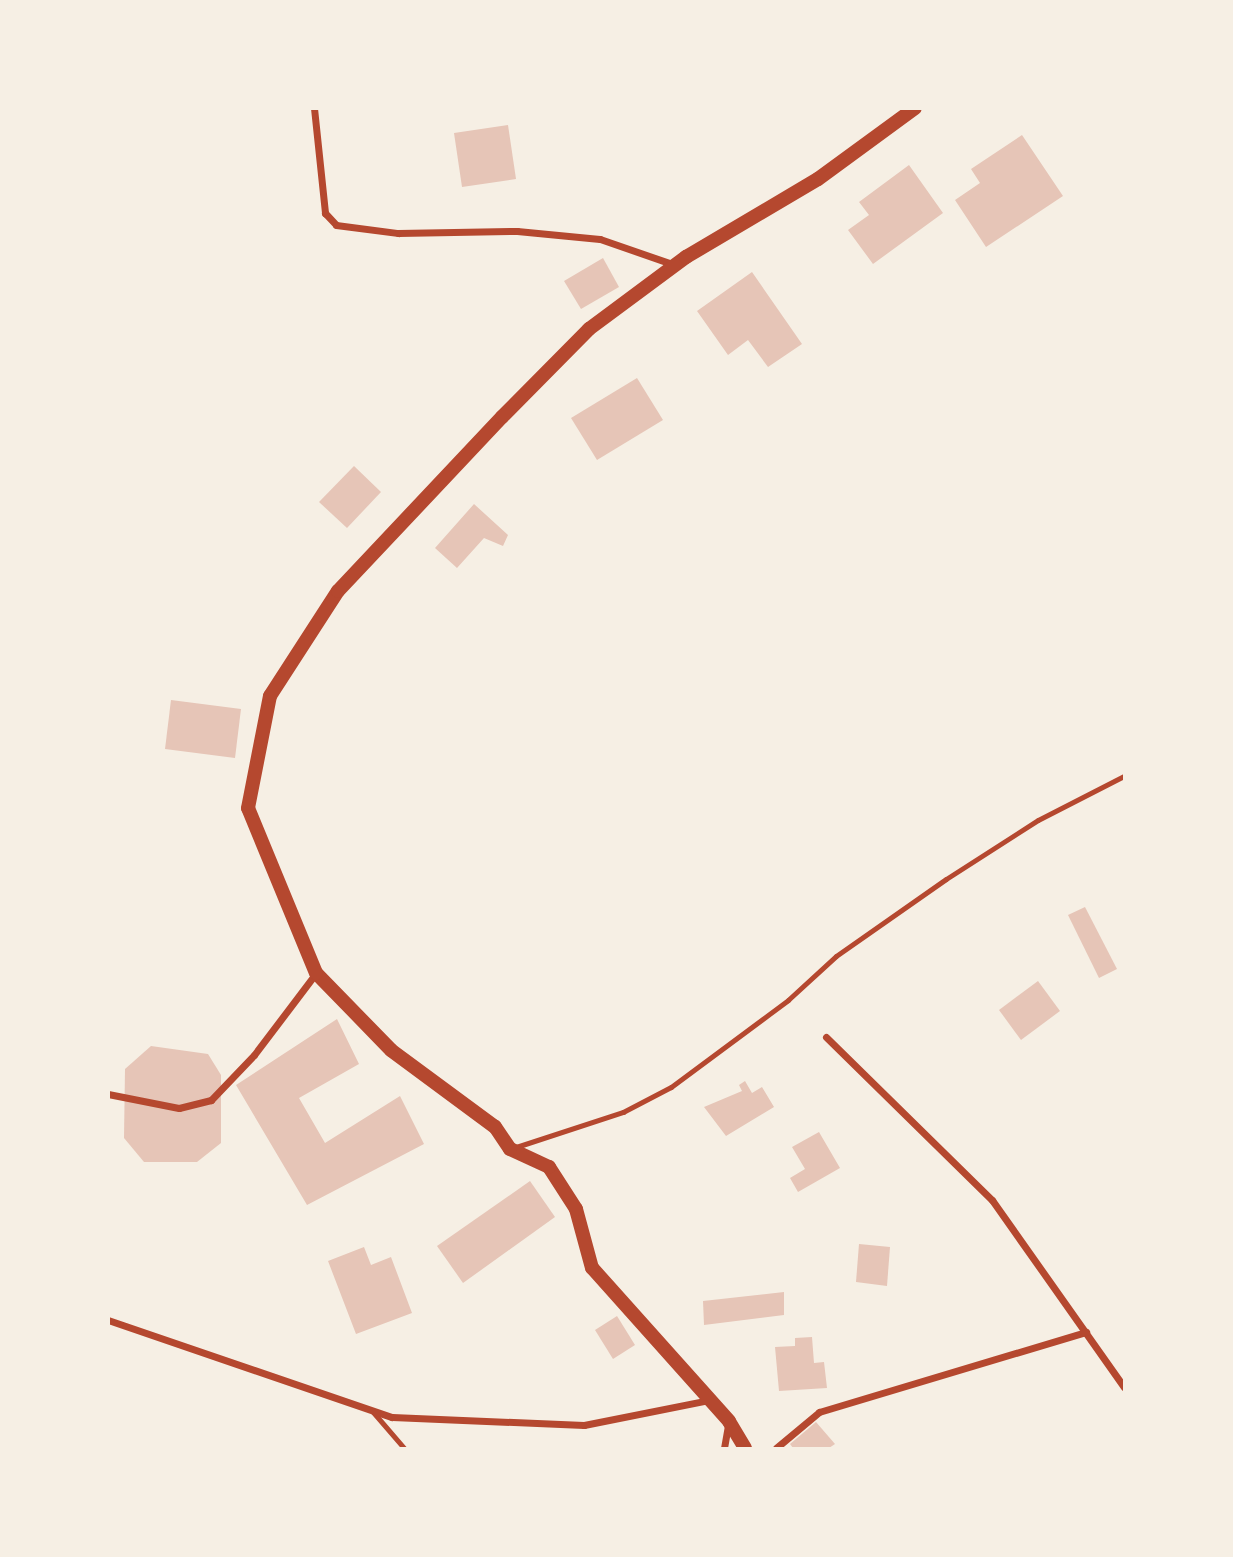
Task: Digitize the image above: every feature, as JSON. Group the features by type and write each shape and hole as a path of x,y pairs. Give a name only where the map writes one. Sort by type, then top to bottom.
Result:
{"main road":[{"path":"745,1448 729,1421 592,1268 576,1209 549,1167 510,1149 495,1127 391,1050 316,973 247,808 270,696 338,591 502,416 589,329 676,265 818,179 915,108"}],"street":[{"path":"313,108 325,213 336,225 398,233 517,231 600,239 676,265"},
{"path":"108,1094 179,1108 211,1100 254,1055 316,973"},
{"path":"826,1037 992,1200 1125,1387"},
{"path":"108,1320 392,1417 584,1425 709,1400"},
{"path":"776,1448 819,1412 1086,1332"},
{"path":"724,1448 729,1421"}],"lane":[{"path":"510,1149 623,1112 671,1087 788,1000 836,956 946,879 1038,820 1125,776"},
{"path":"371,1409 404,1448"}],"building":[{"path":"508,125 516,179 462,187 454,133"},
{"path":"1022,135 1063,196 986,247 955,200 980,183 971,169"},
{"path":"909,165 943,213 873,264 848,230 869,215 859,202"},
{"path":"603,258 619,287 581,309 564,281"},
{"path":"752,272 802,344 768,367 748,340 728,355 697,311"},
{"path":"637,378 663,420 597,460 571,418"},
{"path":"354,466 381,492 347,528 319,502"},
{"path":"474,504 508,535 503,546 484,538 457,568 435,548"},
{"path":"171,700 241,709 235,758 165,749"},
{"path":"1085,907 1117,969 1099,978 1068,915"},
{"path":"1038,981 1060,1011 1021,1040 999,1010"},
{"path":"337,1019 359,1064 299,1098 325,1143 400,1096 424,1144 307,1205 236,1085"},
{"path":"151,1046 208,1054 221,1075 221,1143 197,1162 144,1162 124,1138 125,1069"},
{"path":"745,1081 752,1093 762,1087 774,1107 726,1136 704,1107 742,1091 739,1085"},
{"path":"819,1132 840,1168 798,1192 790,1178 805,1169 792,1147"},
{"path":"530,1181 555,1217 463,1283 437,1246"},
{"path":"859,1244 890,1247 887,1286 856,1282"},
{"path":"364,1247 371,1265 391,1257 412,1313 356,1334 328,1261"},
{"path":"784,1292 784,1315 704,1325 703,1301"},
{"path":"617,1316 635,1345 613,1359 595,1330"},
{"path":"812,1337 814,1363 824,1362 827,1388 779,1391 775,1347 795,1346 795,1338"},
{"path":"816,1422 835,1444 829,1448 793,1448 790,1444"}]}
